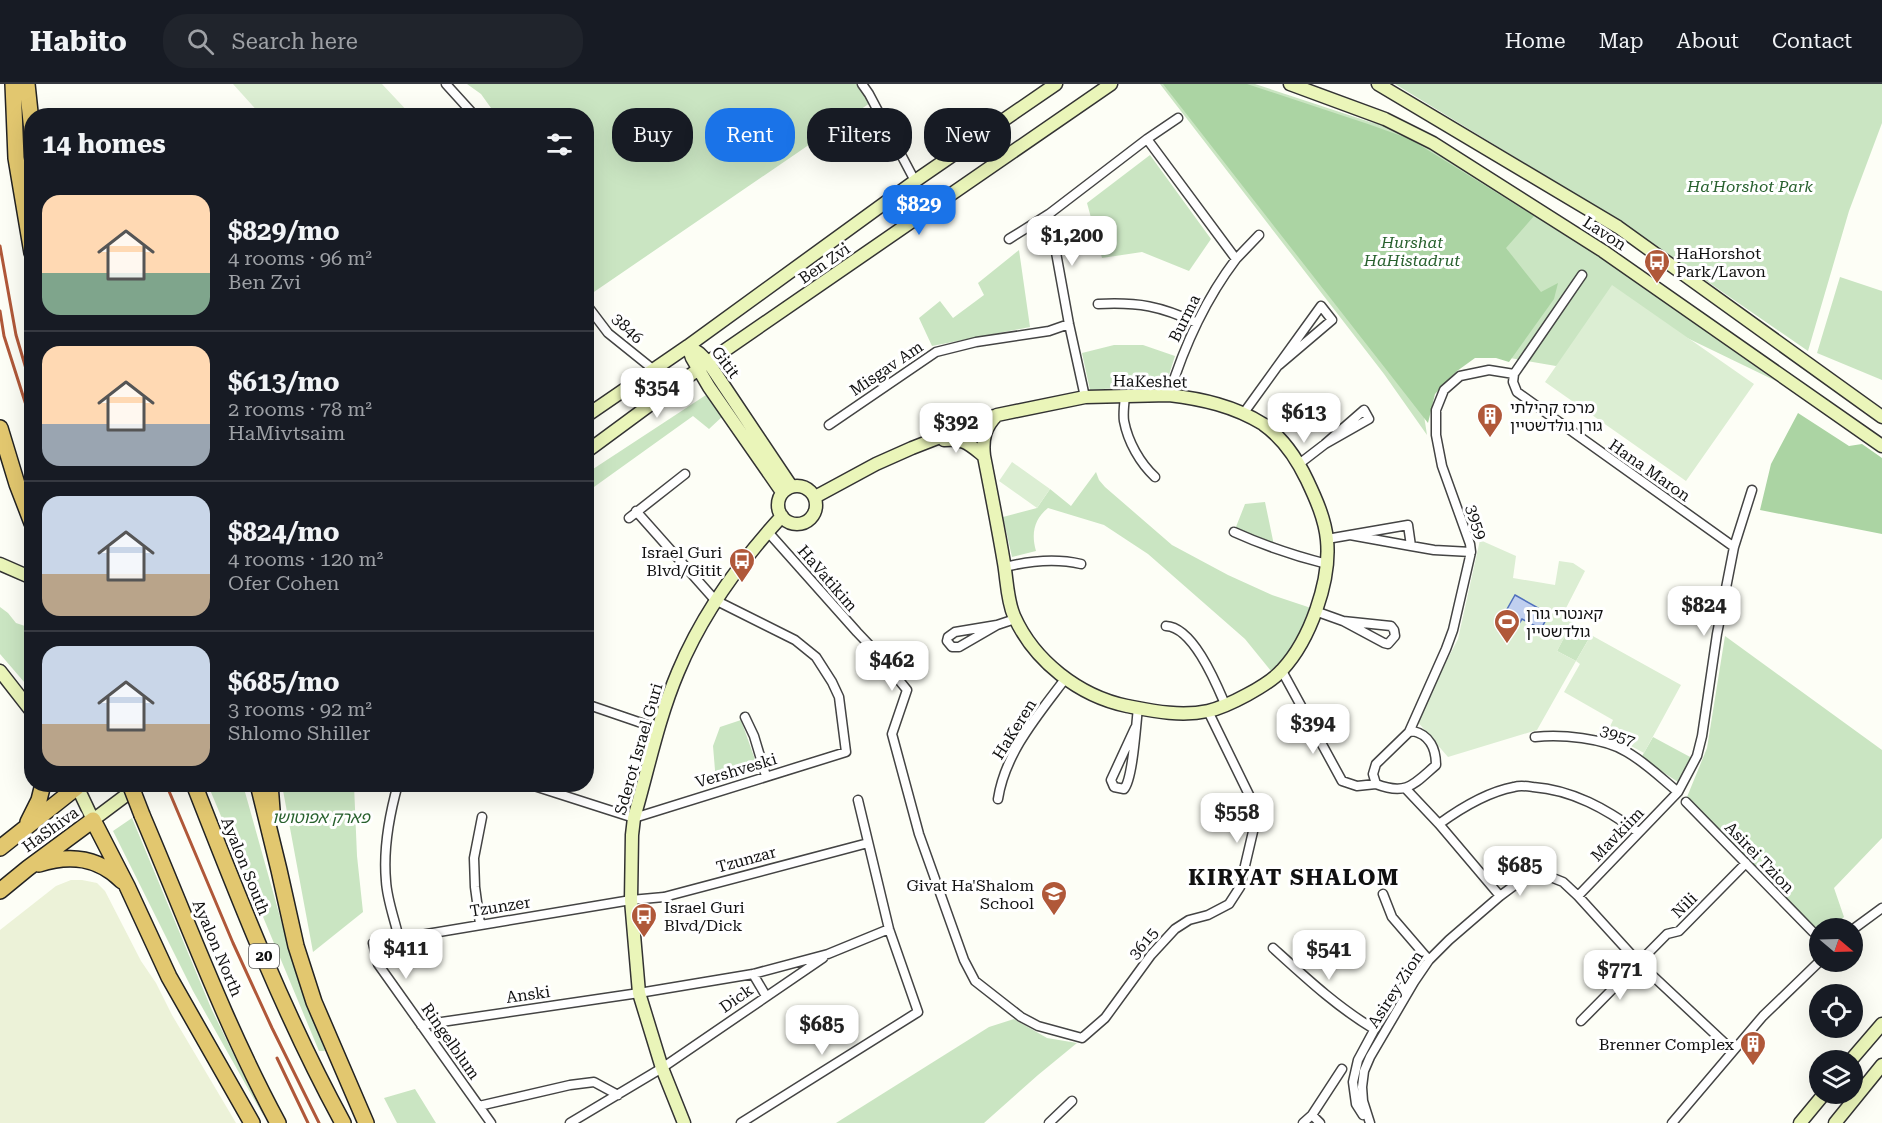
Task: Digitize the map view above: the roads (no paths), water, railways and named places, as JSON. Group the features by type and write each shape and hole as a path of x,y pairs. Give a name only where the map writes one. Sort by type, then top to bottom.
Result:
{"highway":[{"path":"13,84 16,158 24,206"},
{"path":"27,84 30,108"},
{"path":"0,428 24,503"},
{"path":"25,827 41,792"},
{"name":"HaShiva","path":"0,848 69,792"},
{"name":"Ayalon North","path":"133,792 232,1029 278,1123"},
{"name":"Ayalon South","path":"197,792 230,878 294,1025 321,1083 344,1123"},
{"path":"260,792 296,946 314,1002 366,1123"},
{"path":"271,792 279,870"},
{"path":"93,820 127,886 169,977 252,1123"},
{"name":"HaShiva","path":"0,891 93,820"},
{"path":"28,868 60,858 81,858 104,867 127,886"}],"main road":[{"name":"Ben Zvi","path":"594,411 688,346 915,181 1056,84"},
{"name":"Ben Zvi","path":"594,446 703,366 1111,84"},
{"name":"Lavon","path":"1290,84 1385,119 1433,143 1603,251 1882,446"},
{"name":"Lavon","path":"1378,84 1618,227 1882,417"},
{"name":"Gitit","path":"688,346 692,358 703,366 709,387 787,489"},
{"name":"HaKeshet","path":"815,497 876,464 997,415 1085,397 1169,395 1208,401 1243,414 1264,425 1285,444 1299,464 1318,502 1327,539 1328,564 1316,611 1307,633 1282,671 1252,691 1208,711 1170,714 1095,697 1065,679 1045,661 1015,619 1011,609 983,446 986,429 997,415"},
{"name":"HaKeshet","path":"931,442 960,439 968,442 984,456"},
{"path":"802,486 812,492 815,497 817,503 814,515 804,523 792,524 782,516 778,504 787,489 802,486"},
{"name":"Sderot Israel Guri","path":"684,1123 662,1068 639,993 631,900 634,818 678,672 697,632 734,573 782,516"},
{"path":"0,564 24,574"},
{"path":"0,671 24,702"},
{"path":"81,792 93,820 130,792"},
{"path":"1860,1050 1882,1024"},
{"path":"1835,1123 1882,1065"},
{"path":"1800,1123 1816,1104"}],"street":[{"path":"446,84 468,108"},
{"path":"862,84 915,181"},
{"path":"1008,239 1049,214 1178,118"},
{"path":"1148,139 1236,259"},
{"path":"1049,214 1085,397"},
{"name":"Burma","path":"1169,395 1175,375 1207,303 1236,259 1259,235"},
{"path":"1514,374 1582,275"},
{"path":"1098,304 1154,306 1197,323"},
{"path":"1243,414 1321,306 1332,320 1279,365"},
{"name":"3846","path":"594,315 608,333 654,370"},
{"name":"Misgav Am","path":"829,425 936,352 976,342 1048,331 1069,324"},
{"name":"3959","path":"1409,732 1450,640 1471,552 1442,466 1436,435 1436,410 1444,390 1460,376 1489,370 1514,374"},
{"name":"Hana Maron","path":"1514,374 1517,392 1523,398 1734,547"},
{"path":"1125,397 1124,419 1129,439 1136,454 1155,477"},
{"path":"1299,464 1364,410 1369,419 1325,444"},
{"path":"628,518 686,474"},
{"name":"Mavkiim","path":"1578,896 1678,792 1697,756 1734,547 1752,490"},
{"path":"636,511 715,600"},
{"path":"1327,539 1408,525 1411,546"},
{"name":"HaVatikim","path":"768,532 856,632 877,652 907,690 892,734 919,834 964,960 975,981 1005,1006 1038,1026 1082,1038"},
{"path":"1234,532 1290,555 1328,564"},
{"path":"1350,535 1434,550 1471,552"},
{"path":"1005,567 1022,562 1038,561 1080,564"},
{"name":"Vershveski","path":"634,818 846,752 839,697 816,657 795,640 715,600"},
{"path":"1316,611 1343,621 1384,643 1388,644 1395,636 1391,626 1343,621"},
{"path":"997,626 955,632 948,637 947,641 952,647 959,647 1015,619"},
{"path":"1166,626 1180,631 1202,657 1226,704"},
{"path":"1282,671 1342,781 1357,786 1376,784 1389,789 1406,789 1436,765 1436,754 1428,739 1421,733 1409,732 1376,764 1373,774 1376,784"},
{"name":"HaKeren","path":"998,799 1006,768 1034,721 1065,679"},
{"path":"594,707 659,729"},
{"path":"1135,728 1111,780 1114,786 1124,789 1129,781 1138,708"},
{"name":"3615","path":"1082,1038 1105,1018 1151,955 1175,929 1189,920 1208,915 1229,903 1240,887 1255,823 1253,803 1208,711"},
{"path":"745,717 754,736 766,776"},
{"name":"3957","path":"1535,737 1576,738 1604,743 1624,750 1646,764 1678,792"},
{"path":"1439,824 1482,798 1516,786 1554,789 1574,795 1599,806 1638,832"},
{"path":"1406,789 1500,896"},
{"path":"397,792 385,846 386,882 399,939"},
{"path":"553,792 634,818"},
{"path":"741,1123 918,1012 889,929 858,800"},
{"name":"Asirei Tzion","path":"1686,802 1809,928"},
{"path":"480,924 474,858 482,817"},
{"name":"Tzunzar","path":"631,900 664,897 868,843"},
{"name":"Nili","path":"1581,1021 1667,934 1679,932 1746,863"},
{"name":"Asirey Zion","path":"1369,1121 1362,1092 1362,1079 1366,1065 1427,964 1449,940 1500,896 1522,879 1534,875 1548,876 1563,882 1639,963 1732,1050"},
{"path":"1369,1121 1356,1104 1353,1082 1358,1060 1392,997 1427,964 1392,917 1383,894"},
{"name":"Tzunzer","path":"373,943 631,900"},
{"path":"1863,923 1880,912"},
{"name":"Dick","path":"639,993 753,974 828,954 889,929"},
{"name":"Ringelblum","path":"373,943 378,963 491,1123"},
{"path":"1273,948 1313,984 1353,1016 1374,1029"},
{"name":"Dick","path":"570,1123 662,1068 828,954"},
{"path":"1672,1123 1732,1050 1776,1002 1809,971"},
{"path":"753,974 766,996"},
{"name":"Anski","path":"421,1025 639,993"},
{"path":"1303,1123 1312,1115 1342,1069"},
{"path":"479,1106 570,1085 594,1083 618,1095"},
{"path":"1048,1123 1071,1101"},
{"path":"1312,1115 1320,1123"}],"water":[{"path":"1515,595 1549,614 1541,629 1522,619 1512,635 1497,627"}],"railway":[{"path":"0,246 16,335 24,362"},
{"path":"0,311 4,336 24,399"},
{"path":"169,792 233,943 319,1123"},
{"path":"277,1058 308,1123"}],"place":[{"name":"HaHorshot Park/Lavon","path":"1657,285"},
{"name":"מרכז קהילתי גורן גולדשטיין","path":"1490,439"},
{"name":"Israel Guri Blvd/Gitit","path":"742,584"},
{"name":"קאנטרי גורן גולדשטיין","path":"1507,645"},
{"name":"Givat Ha'Shalom School","path":"1054,917"},
{"name":"Israel Guri Blvd/Dick","path":"644,939"},
{"name":"Brenner Complex","path":"1753,1067"}],"district":[{"name":"KIRYAT SHALOM","path":"1294,877"}],"park label":[{"name":"Ha'Horshot Park","path":"1750,186"},
{"name":"Hurshat HaHistadrut","path":"1412,251"},
{"name":"פארק אפוטושו","path":"321,817"}]}
